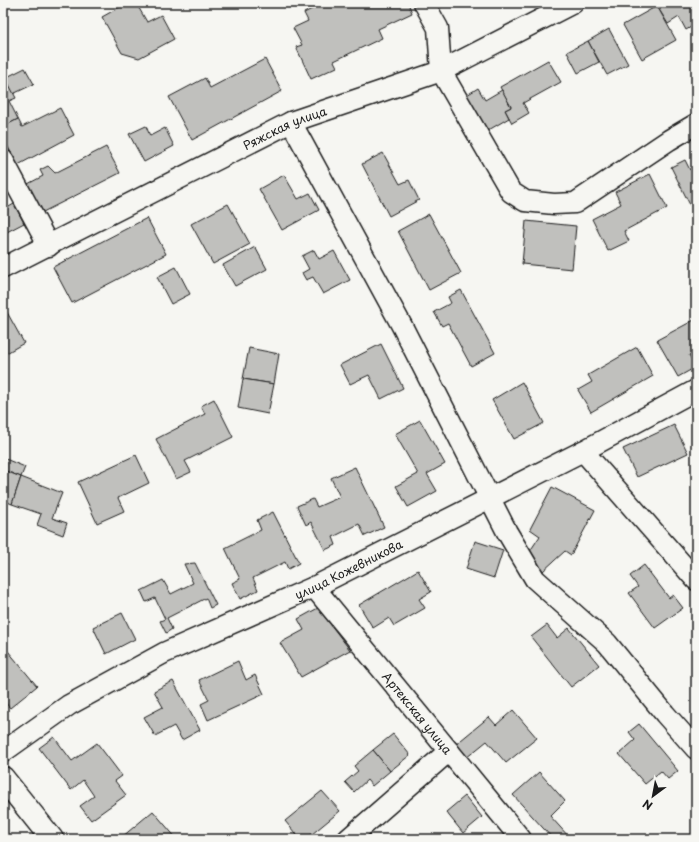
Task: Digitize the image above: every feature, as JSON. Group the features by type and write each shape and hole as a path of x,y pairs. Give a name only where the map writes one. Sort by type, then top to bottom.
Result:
{"main road":[{"path":"3,778 52,839"}],"street":[{"path":"424,3 438,28 441,71 511,192 525,201 554,204 575,203 669,140 696,124"},
{"name":"Ряжская улица","path":"3,268 291,122 441,71 573,3"},
{"path":"291,122 402,326 507,532 535,579 606,643 696,749"},
{"path":"3,160 49,246"},
{"name":"улица Кожевникова","path":"3,752 69,705 164,654 314,587 583,451 696,390"},
{"path":"583,451 696,580"},
{"name":"Артекская улица","path":"314,587 521,839"},
{"path":"348,839 449,751"}],"building":[{"path":"127,3 136,3 147,22 161,15 174,39 139,58 122,53 102,17"},
{"path":"324,3 408,3 412,13 378,29 382,38 334,61 337,67 311,79 296,47 302,45 293,28 308,21 304,13"},
{"path":"434,3 449,3 437,9"},
{"path":"661,3 696,3 696,24 686,30 679,17 668,24 657,6"},
{"path":"657,6 676,40 642,59 623,25"},
{"path":"609,29 628,64 607,75 588,41"},
{"path":"588,41 599,62 578,73 567,52"},
{"path":"265,59 282,91 192,140 169,97 205,78 210,88"},
{"path":"548,60 561,82 523,103 529,113 512,123 505,110 511,107 500,87"},
{"path":"25,68 34,84 13,94 5,78"},
{"path":"4,75 16,98 9,101 18,119 3,127"},
{"path":"478,88 485,100 502,90 511,107 505,110 509,118 487,131 467,95"},
{"path":"60,108 74,135 18,165 3,138 3,127 18,119 22,127"},
{"path":"146,126 150,136 165,128 174,146 144,162 129,134"},
{"path":"106,147 120,173 39,214 24,186 43,176 40,170 48,166 55,173"},
{"path":"383,153 400,184 409,180 419,200 389,216 362,164"},
{"path":"685,160 690,170 696,167 696,212 694,213 671,167"},
{"path":"650,174 667,208 624,231 629,241 608,251 592,219 621,204 615,192"},
{"path":"284,175 298,199 310,193 319,210 282,230 259,189"},
{"path":"3,200 7,208 14,204 24,223 3,234"},
{"path":"228,204 250,244 213,264 191,224"},
{"path":"429,214 461,273 429,290 398,231"},
{"path":"147,218 166,254 72,303 53,267"},
{"path":"526,221 576,226 572,269 522,264"},
{"path":"255,247 267,269 235,286 223,265"},
{"path":"314,250 319,259 334,251 350,280 323,294 313,277 306,280 302,273 309,269 302,256"},
{"path":"176,267 190,294 171,304 157,277"},
{"path":"461,290 495,353 471,366 448,323 442,326 434,312 451,303 448,297"},
{"path":"3,305 24,343 3,355"},
{"path":"696,319 696,352 689,355 696,367 678,377 657,340"},
{"path":"381,344 403,388 381,399 369,375 350,384 340,365"},
{"path":"637,347 653,376 591,412 578,390 592,382 588,375"},
{"path":"249,348 279,354 274,384 243,379"},
{"path":"243,379 274,384 268,414 238,408"},
{"path":"522,382 544,423 514,439 492,400"},
{"path":"214,399 233,437 185,461 191,472 176,479 156,439 205,414 201,406"},
{"path":"420,420 445,464 427,474 437,491 408,507 396,486 418,474 395,434"},
{"path":"674,425 688,453 637,477 623,449"},
{"path":"136,455 149,483 118,498 124,511 97,523 78,482"},
{"path":"3,458 25,467 21,477 3,470"},
{"path":"355,467 384,527 365,536 359,524 333,537 336,545 325,550 311,522 306,525 297,506 313,499 317,507 340,497 331,478"},
{"path":"3,470 21,477 12,504 3,500"},
{"path":"21,477 62,493 52,518 67,523 63,535 37,525 41,514 12,504"},
{"path":"552,487 595,510 571,555 565,551 543,571 528,554 540,536 530,529"},
{"path":"273,512 299,563 288,569 285,562 253,578 258,590 240,599 232,583 240,579 225,548 261,530 257,520"},
{"path":"475,541 503,550 494,578 466,569"},
{"path":"195,563 216,605 210,608 206,598 167,618 172,629 166,633 160,621 165,619 155,598 146,602 141,591 163,580 171,594 193,583 184,564"},
{"path":"644,565 669,598 673,595 683,608 655,628 629,593 638,587 630,576"},
{"path":"418,570 431,592 419,599 425,608 394,626 389,618 373,628 359,605"},
{"path":"318,608 350,650 301,677 280,643 304,630 298,619"},
{"path":"122,613 135,639 106,654 93,627"},
{"path":"547,625 557,638 569,628 599,665 571,687 531,637"},
{"path":"3,645 37,686 10,708 3,700"},
{"path":"238,661 246,680 255,675 264,694 208,720 201,704 209,700 199,680"},
{"path":"173,681 200,730 182,740 174,726 155,736 144,717 163,707 154,691"},
{"path":"513,710 537,738 506,763 487,741 466,758 455,745 489,717 496,725"},
{"path":"639,724 678,771 668,779 661,771 645,784 619,754 635,740 629,732"},
{"path":"393,734 410,755 390,771 373,750"},
{"path":"54,737 72,761 97,743 122,776 115,781 126,795 91,820 80,806 94,796 83,780 71,790 39,748"},
{"path":"373,750 390,771 372,786 367,780 354,792 345,782 358,771 354,766"},
{"path":"539,772 565,801 550,816 570,838 568,839 553,839 513,795"},
{"path":"322,791 340,811 306,839 300,839 285,821"},
{"path":"465,796 482,817 463,833 446,812"},
{"path":"153,811 177,839 124,839 122,837"}]}
